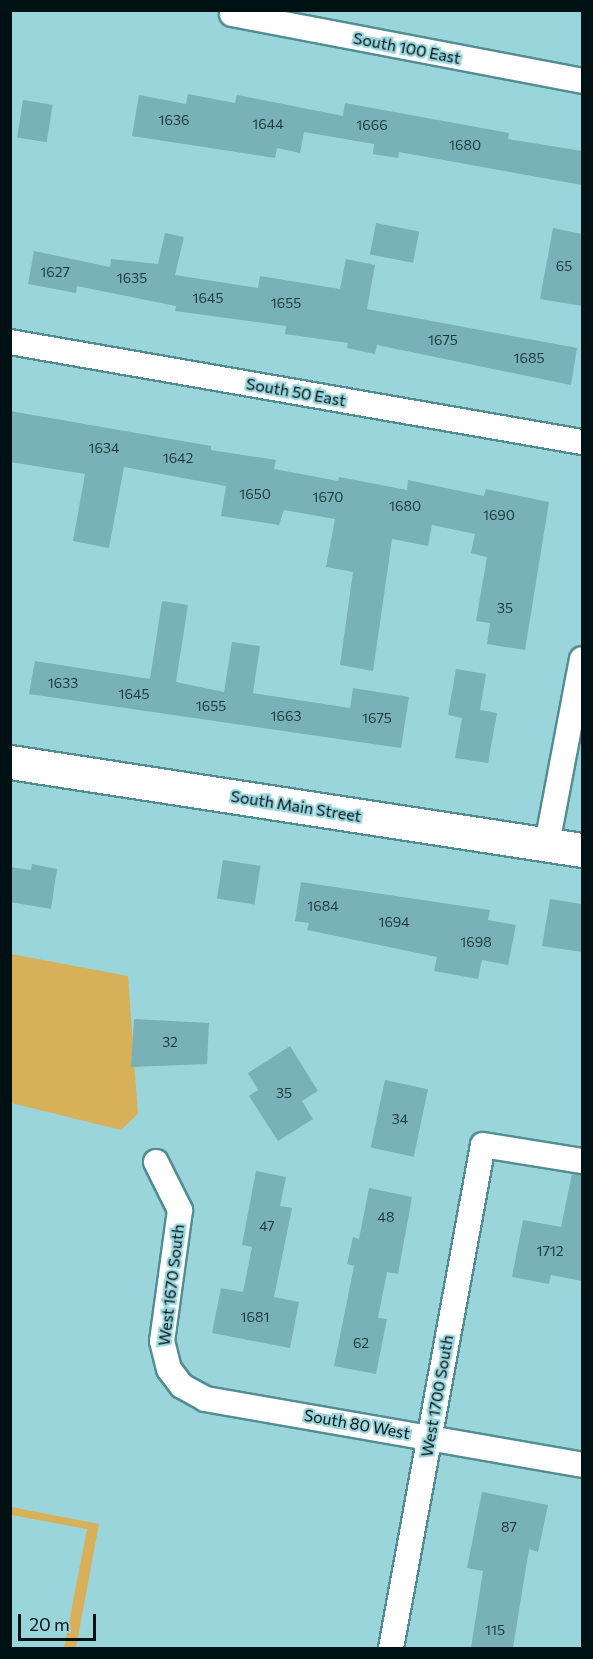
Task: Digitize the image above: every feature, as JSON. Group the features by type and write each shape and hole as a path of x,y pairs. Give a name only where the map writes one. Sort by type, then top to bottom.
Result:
{"street":[{"name":"South 100 East","path":"232,14 582,81"},
{"name":"South 50 East","path":"10,342 582,442"},
{"path":"547,844 582,660"},
{"name":"South Main Street","path":"10,762 582,850"},
{"name":"West 1700 South","path":"391,1648 483,1145 582,1161"},
{"name":"West 1670 South","path":"156,1162 180,1210 162,1341 174,1376"},
{"name":"South 80 West","path":"174,1376 205,1398 582,1465"}],"shaded area":[{"path":"11,954 128,976 138,1114 121,1130 11,1103"},
{"path":"11,1507 99,1524 76,1648 64,1648 87,1529 11,1515"}],"building":[{"path":"188,94 235,103 237,95 343,116 345,103 509,133 508,139 582,151 582,185 399,152 398,158 373,154 374,144 304,132 300,153 277,148 275,158 132,136 139,95 186,104"},
{"path":"23,100 53,105 47,142 17,138"},
{"path":"376,223 419,231 413,263 370,254"},
{"path":"553,228 582,234 582,306 540,299"},
{"path":"165,233 184,237 175,275 258,288 260,276 340,289 346,259 375,265 367,309 577,348 571,385 377,345 375,354 347,348 348,343 285,334 286,326 175,311 176,306 77,286 76,293 28,284 34,251 110,267 111,259 158,264"},
{"path":"10,411 211,446 211,450 276,460 274,469 338,481 339,477 407,490 408,480 484,496 486,489 549,502 525,650 487,644 490,623 476,621 487,557 471,553 475,534 432,525 428,546 392,539 373,671 340,665 353,572 326,567 335,519 284,510 279,525 221,516 226,486 124,467 109,548 73,541 85,474 10,462"},
{"path":"162,601 188,605 176,682 224,692 232,642 260,646 253,693 350,708 353,688 409,697 401,748 29,694 35,661 150,679"},
{"path":"456,669 486,674 480,710 497,713 488,763 455,758 462,718 448,715"},
{"path":"223,860 261,866 254,904 217,899"},
{"path":"32,864 57,869 51,909 10,902 10,867 31,870"},
{"path":"301,882 490,910 488,920 516,925 508,965 482,960 478,979 434,971 437,957 307,930 309,923 295,921"},
{"path":"550,899 582,904 582,952 542,946"},
{"path":"134,1019 209,1023 207,1064 131,1067"},
{"path":"290,1046 318,1091 302,1101 313,1119 278,1141 249,1096 258,1090 248,1073"},
{"path":"385,1080 428,1089 414,1157 371,1147"},
{"path":"256,1171 286,1177 280,1206 292,1208 274,1297 299,1302 290,1348 212,1333 221,1288 243,1292 252,1247 242,1245"},
{"path":"572,1174 582,1175 582,1281 551,1275 549,1284 512,1277 523,1220 561,1227"},
{"path":"369,1188 412,1197 398,1274 387,1272 378,1318 387,1319 376,1374 334,1366 354,1266 347,1264 353,1237 359,1239"},
{"path":"482,1492 548,1505 538,1552 529,1549 513,1648 471,1648 483,1571 467,1568"}]}
